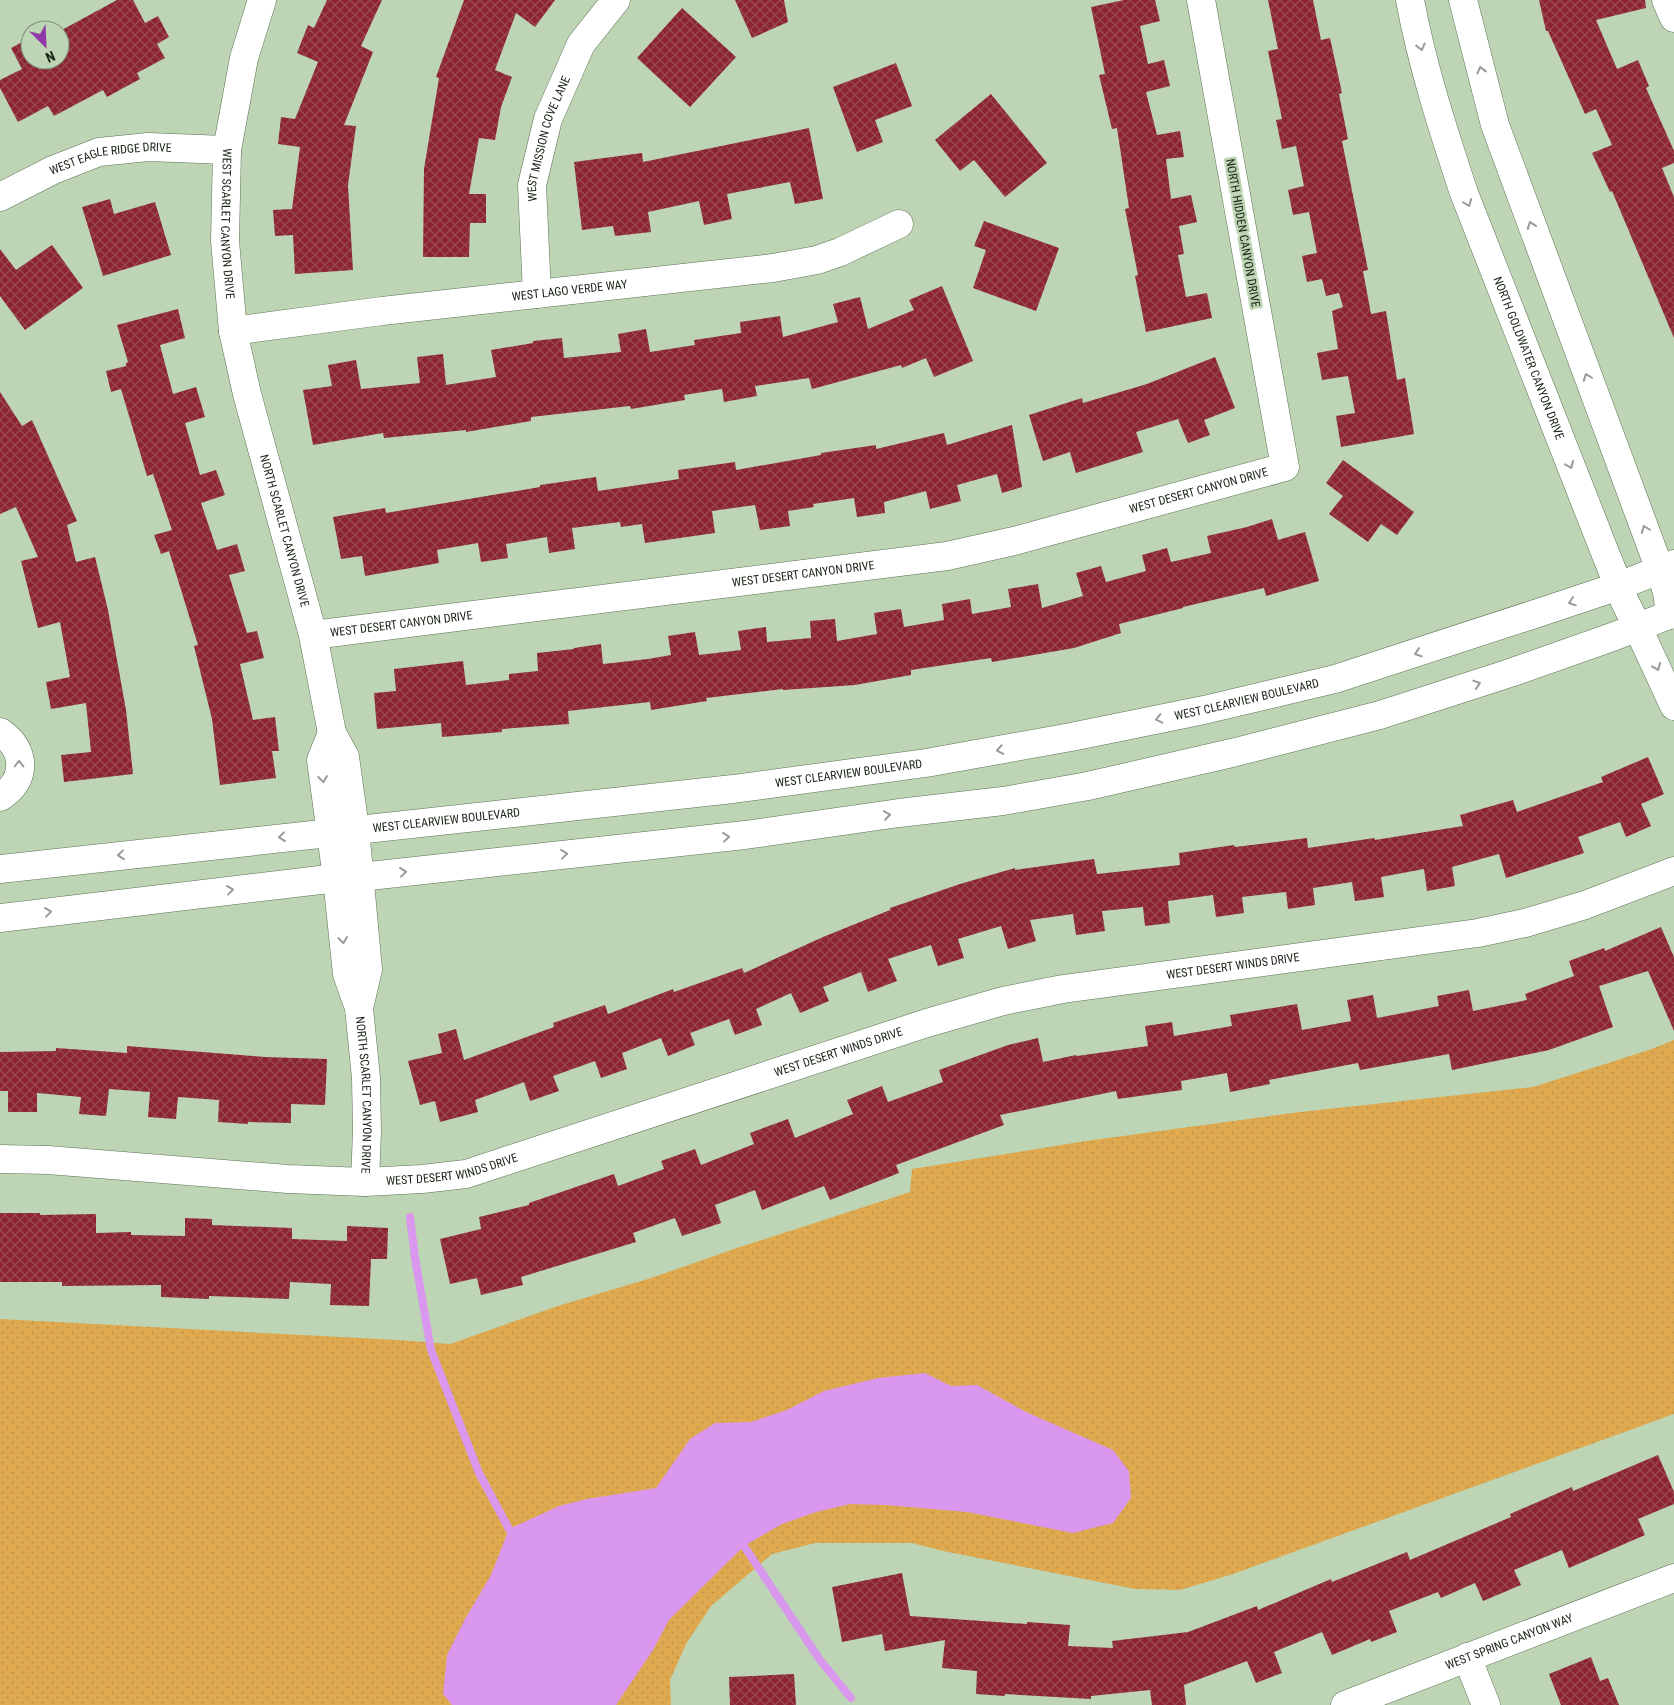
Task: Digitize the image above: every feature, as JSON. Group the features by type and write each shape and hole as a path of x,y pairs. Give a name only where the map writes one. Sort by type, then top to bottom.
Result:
{"street":[{"name":"WEST SCARLET CANYON DRIVE","path":"233,331 225,240 227,150 244,58 262,0"},
{"name":"WEST MISSION COVE LANE","path":"537,294 532,185 548,119 581,44 616,0"},
{"name":"NORTH HIDDEN CANYON DRIVE","path":"1201,0 1285,466"},
{"name":"NORTH GOLDWATER CANYON DRIVE","path":"1410,0 1425,64 1464,193 1618,586 1674,706"},
{"path":"0,918 348,877 745,835 1003,801 1088,786 1236,752 1380,715 1510,673 1638,628 1673,620 1667,592 1667,567 1495,125 1463,0"},
{"path":"1666,0 1674,18"},
{"name":"WEST EAGLE RIDGE DRIVE","path":"0,197 53,170 99,152 148,147 227,150"},
{"name":"WEST LAGO VERDE WAY","path":"233,331 382,311 773,268 817,260 840,252 899,224"},
{"name":"NORTH SCARLET CANYON DRIVE","path":"233,331 246,394 313,635 332,732 345,757 343,830 348,877 347,974 359,1008 366,1078 366,1182"},
{"name":"WEST DESERT CANYON DRIVE","path":"313,635 947,556 1014,541 1285,466"},
{"name":"WEST CLEARVIEW BOULEVARD","path":"0,869 343,830 733,789 926,763 1072,738 1204,710 1335,679 1474,635 1618,586 1667,567"},
{"path":"0,732 9,738 16,747 20,758 20,771 16,782 9,792 0,797"},
{"name":"WEST DESERT WINDS DRIVE","path":"0,1159 48,1160 288,1179 366,1182 466,1174 927,1023 1003,1002 1063,989 1478,933 1525,923 1585,905 1674,871"},
{"name":"WEST SPRING CANYON WAY","path":"1344,1705 1674,1578"},
{"path":"1467,1657 1486,1705"}],"shaded area":[{"path":"1674,1040 1674,1414 1233,1574 1180,1590 1135,1589 943,1551 912,1543 815,1543 772,1554 711,1606 686,1644 670,1680 671,1705 0,1705 0,1319 450,1344 561,1305 651,1278 910,1192 912,1169 1086,1141 1300,1112 1533,1087 1649,1050"},
{"path":"925,1373 951,1386 977,1385 1026,1412 1113,1450 1129,1471 1131,1498 1113,1523 1073,1533 967,1512 886,1505 850,1504 816,1512 782,1524 744,1546 669,1620 653,1650 616,1705 452,1705 443,1694 447,1655 465,1619 491,1575 509,1529 559,1506 587,1499 656,1488 690,1439 715,1423 751,1422 787,1410 824,1391 878,1378"}],"building":[{"path":"117,0 133,0 145,23 158,16 169,37 157,44 165,58 137,73 140,79 107,97 103,90 54,116 48,106 18,122 0,88 0,80 20,70 70,70 70,26"},
{"path":"327,0 382,0 361,46 373,52 344,125 356,126 348,185 353,270 295,274 293,235 275,236 273,210 292,209 300,147 278,144 281,117 295,119 318,62 297,53 308,25 314,28"},
{"path":"464,0 555,0 535,27 516,13 495,70 512,77 501,107 495,140 479,138 469,194 486,194 486,223 470,223 469,257 423,257 424,169 439,78 436,77"},
{"path":"735,0 784,0 788,22 752,38"},
{"path":"1124,0 1155,0 1160,21 1140,26 1148,64 1164,60 1170,86 1146,92 1157,135 1180,131 1184,157 1166,159 1171,199 1191,195 1197,222 1179,226 1184,254 1178,255 1186,297 1207,293 1212,318 1146,332 1135,276 1138,275 1125,209 1129,208 1117,128 1112,129 1099,75 1105,74 1091,7"},
{"path":"1268,0 1313,0 1321,40 1330,38 1342,93 1339,94 1348,139 1342,141 1368,270 1363,271 1371,314 1386,311 1397,380 1405,378 1414,434 1341,447 1336,416 1355,413 1348,376 1322,380 1317,353 1338,349 1332,311 1343,307 1339,293 1326,296 1322,279 1307,282 1302,256 1317,253 1309,212 1293,215 1288,190 1304,186 1296,146 1282,149 1276,120 1282,119 1268,51 1278,49"},
{"path":"1539,0 1645,0 1646,8 1596,20 1617,69 1638,60 1649,86 1646,88 1674,151 1674,163 1662,168 1674,197 1674,338 1612,191 1610,192 1592,153 1612,145 1596,109 1585,114 1548,31 1546,31"},
{"path":"682,8 736,57 690,107 637,58"},
{"path":"20,43 20,65 11,48"},
{"path":"896,63 912,106 875,120 883,142 857,152 833,87"},
{"path":"991,94 1047,163 1005,197 974,160 960,171 935,140"},
{"path":"809,128 823,199 795,204 790,182 727,194 732,219 704,225 699,201 648,212 651,232 615,236 613,226 582,230 574,162 642,153 643,162"},
{"path":"110,199 114,214 155,202 171,255 103,276 82,207"},
{"path":"984,221 1059,248 1036,311 973,288 986,250 974,246"},
{"path":"52,245 83,288 25,330 0,296 0,249 16,270"},
{"path":"942,286 973,361 934,377 926,358 902,368 901,365 812,389 809,378 755,386 757,396 724,402 722,389 684,395 685,400 631,409 630,406 531,417 531,421 466,432 466,430 384,438 383,433 313,445 303,390 332,386 328,365 356,360 361,389 420,383 417,357 443,354 446,385 496,377 491,350 533,343 533,341 562,338 564,358 621,352 618,334 646,329 650,352 695,345 694,340 741,333 740,322 780,316 783,337 838,322 833,304 860,297 868,329 914,310 909,300"},
{"path":"178,309 185,338 160,345 173,394 196,387 205,417 185,423 200,475 216,470 225,495 201,503 217,550 237,544 245,571 229,575 247,633 257,631 264,658 240,664 253,720 275,717 279,751 272,751 276,778 220,785 212,719 194,646 198,645 169,551 161,554 154,535 172,530 153,474 147,476 121,389 111,392 106,371 126,366 128,362 117,325"},
{"path":"1215,357 1235,408 1204,420 1210,435 1188,443 1178,419 1136,432 1143,452 1076,473 1070,452 1043,461 1029,415 1082,398 1083,403 1147,384"},
{"path":"0,392 22,426 32,420 77,521 67,525 76,562 95,557 108,610 126,710 133,774 64,782 61,755 91,752 86,703 51,709 46,682 70,677 60,622 38,628 21,561 38,557 16,507 0,514"},
{"path":"1012,425 1022,487 1002,493 997,474 957,485 961,501 930,509 926,491 884,502 885,513 857,517 854,498 813,504 814,507 788,511 790,526 760,530 755,505 712,511 715,533 645,543 642,524 621,527 620,522 572,528 575,549 549,553 547,537 506,544 508,558 481,562 478,543 437,550 439,563 365,576 362,556 341,559 333,517 385,508 386,513 540,487 540,485 596,477 598,491 679,479 678,470 735,462 736,470 821,455 821,453 876,445 876,449 944,433 947,445"},
{"path":"1343,460 1414,512 1397,535 1381,524 1368,542 1329,514 1343,496 1326,483"},
{"path":"1272,519 1278,540 1305,532 1319,581 1266,596 1264,588 1119,624 1121,633 1074,648 992,662 991,658 911,670 911,675 855,685 783,689 706,698 707,701 651,710 650,702 568,711 569,724 502,729 502,732 442,737 441,723 377,729 374,693 396,691 394,669 463,661 466,685 509,680 509,674 538,671 537,653 601,644 603,664 648,659 671,655 668,636 695,632 699,655 741,650 738,631 766,627 767,642 811,638 810,621 835,619 837,641 877,634 874,613 901,609 904,627 944,620 942,604 970,599 972,614 1011,607 1008,589 1038,584 1042,608 1083,596 1076,573 1101,566 1106,582 1146,571 1142,555 1167,548 1171,562 1211,553 1207,536"},
{"path":"1648,757 1664,794 1641,804 1651,826 1626,837 1620,822 1578,837 1584,853 1506,878 1499,854 1452,867 1455,886 1427,891 1424,869 1381,877 1384,897 1355,901 1352,882 1313,888 1315,905 1288,909 1286,892 1242,897 1244,913 1216,917 1213,895 1168,901 1170,923 1145,926 1143,907 1102,911 1105,931 1076,935 1073,914 1030,920 1036,941 1008,949 1001,926 958,939 964,958 938,966 931,945 888,959 897,981 868,992 861,972 823,987 829,1001 800,1013 791,993 756,1009 762,1025 735,1035 729,1019 690,1033 695,1045 668,1056 661,1038 622,1053 627,1069 601,1078 595,1061 553,1076 559,1091 530,1101 524,1082 475,1100 478,1112 440,1122 435,1101 420,1105 408,1061 442,1053 438,1034 456,1029 464,1060 554,1027 553,1023 605,1005 608,1014 673,989 674,992 742,968 744,973 823,937 890,910 890,908 960,884 1015,868 1015,870 1094,859 1097,874 1180,865 1179,853 1234,845 1235,847 1307,838 1308,848 1463,826 1460,815 1513,800 1517,812 1603,782 1601,777"},
{"path":"1661,927 1674,957 1674,1031 1648,971 1599,986 1613,1027 1549,1050 1452,1070 1449,1054 1360,1070 1358,1063 1269,1080 1270,1084 1230,1092 1227,1073 1181,1081 1182,1090 1118,1099 1116,1091 1000,1115 1004,1125 896,1165 899,1173 830,1200 824,1186 762,1210 755,1190 715,1205 721,1223 682,1236 675,1218 633,1233 636,1242 521,1277 523,1285 481,1295 477,1278 450,1284 440,1239 481,1229 479,1217 529,1205 529,1203 614,1174 618,1186 664,1169 661,1161 695,1149 701,1165 754,1144 750,1133 788,1119 795,1138 853,1114 847,1100 882,1086 888,1102 943,1082 939,1070 1008,1045 1038,1038 1043,1062 1076,1055 1148,1046 1145,1026 1172,1022 1174,1036 1232,1026 1230,1015 1297,1004 1302,1030 1351,1021 1347,1000 1373,995 1377,1018 1439,1006 1437,996 1469,990 1473,1011 1527,1000 1525,994 1574,976 1569,961 1604,948 1605,951"},
{"path":"127,1046 265,1057 327,1059 325,1105 291,1104 291,1123 248,1122 248,1124 218,1122 219,1100 178,1097 176,1119 148,1117 150,1092 109,1089 106,1116 79,1114 81,1097 37,1093 37,1112 8,1112 8,1091 0,1091 0,1052 56,1051 56,1048 127,1053"},
{"path":"0,1213 40,1213 40,1215 96,1214 96,1233 131,1232 131,1235 185,1236 185,1218 212,1219 212,1225 292,1228 292,1239 347,1241 347,1226 388,1228 387,1259 371,1259 369,1306 330,1305 331,1284 290,1282 289,1299 209,1296 209,1299 161,1297 161,1285 62,1286 62,1282 0,1282"},
{"path":"1658,1455 1674,1492 1674,1504 1638,1519 1645,1535 1569,1568 1562,1550 1514,1570 1521,1585 1483,1601 1475,1583 1441,1598 1438,1592 1389,1611 1397,1632 1371,1642 1370,1639 1332,1655 1322,1632 1274,1652 1282,1673 1256,1683 1247,1661 1184,1685 1186,1705 1152,1705 1150,1690 1091,1696 1091,1699 976,1694 977,1671 942,1668 945,1640 885,1651 882,1634 842,1642 832,1587 902,1573 910,1616 1070,1625 1068,1646 1113,1648 1112,1641 1188,1632 1257,1606 1258,1610 1331,1579 1332,1582 1407,1552 1410,1560 1511,1517 1510,1514 1572,1487 1573,1491"},
{"path":"1591,1657 1600,1681 1608,1678 1619,1705 1561,1705 1549,1674"},
{"path":"794,1674 796,1705 730,1705 729,1677"}],"waterway":[{"path":"410,1217 431,1350 479,1473 509,1529"},
{"path":"744,1546 820,1660 851,1698"}]}
